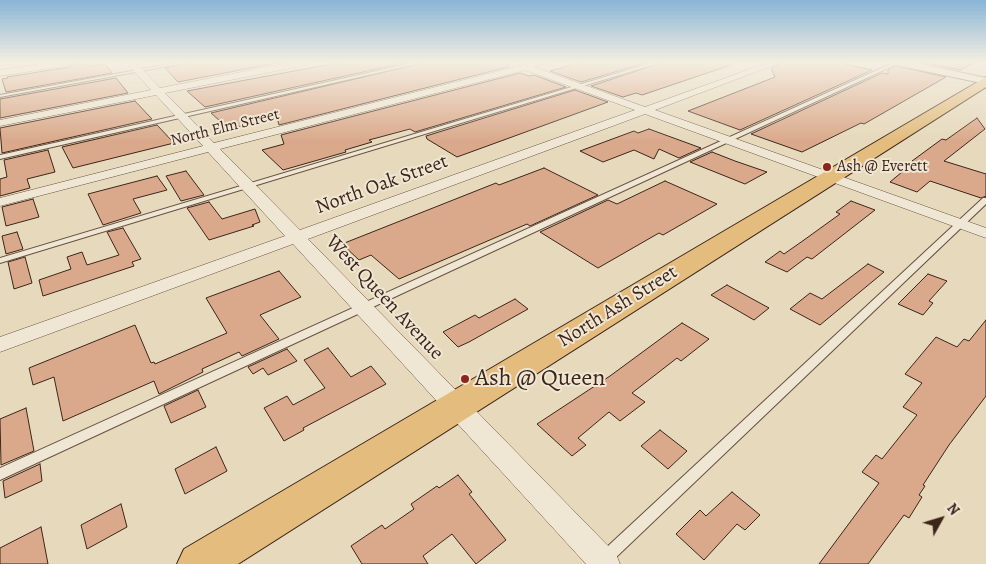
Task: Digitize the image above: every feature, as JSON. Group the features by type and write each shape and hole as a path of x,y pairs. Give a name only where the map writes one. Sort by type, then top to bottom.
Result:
{"main road":[{"name":"North Ash Street","path":"199,564 974,88"}],"street":[{"name":"West Queen Avenue","path":"156,88 602,563"},
{"path":"0,123 173,88"},
{"name":"North Elm Street","path":"0,202 443,88"},
{"path":"587,88 986,232"},
{"name":"North Oak Street","path":"0,345 707,88"}],"lane":[{"path":"0,96 34,88"},
{"path":"0,157 305,88"},
{"path":"0,261 572,88"},
{"path":"0,474 841,88"},
{"path":"602,563 986,200"}],"building":[{"path":"5,88 27,88 6,92"},
{"path":"59,88 124,88 128,93 0,118 0,99"},
{"path":"201,88 289,88 205,107 187,91"},
{"path":"316,88 424,88 279,125 277,118 229,129 211,113"},
{"path":"461,88 562,88 415,132 410,129 369,140 372,142 345,150 346,152 283,170 262,150 284,144 281,135"},
{"path":"598,88 662,88 642,95 636,93 623,97"},
{"path":"746,88 832,88 740,130 688,111"},
{"path":"849,88 926,88 864,124 861,123 802,152 751,134"},
{"path":"575,90 608,102 457,157 427,139 426,136"},
{"path":"135,101 152,119 2,153 0,128"},
{"path":"977,118 985,129 944,161 986,174 986,196 981,198 930,181 917,192 890,182 914,162 912,161 942,139 946,140"},
{"path":"157,125 174,143 73,168 62,147"},
{"path":"649,129 701,148 679,158 659,149 654,159 634,150 603,162 580,151 634,131 638,133"},
{"path":"48,150 55,172 27,179 30,188 0,196 0,179 7,177 4,160"},
{"path":"712,152 767,172 745,184 690,162"},
{"path":"544,168 598,195 530,226 527,224 399,279 371,255 359,260 342,244 496,183 499,185"},
{"path":"186,171 204,195 181,201 166,176"},
{"path":"157,176 167,190 133,199 141,213 103,225 88,194"},
{"path":"665,181 717,204 663,235 659,233 598,268 540,232 608,200 617,204"},
{"path":"33,199 39,217 6,226 2,207"},
{"path":"851,201 875,210 812,259 807,257 787,272 765,262 780,251 784,254 804,240 840,214 836,212"},
{"path":"209,202 222,219 255,209 260,222 252,225 254,226 209,240 187,208"},
{"path":"123,228 141,259 132,262 134,266 43,296 39,280 71,269 67,257 82,252 87,265 119,255 107,232"},
{"path":"17,232 23,249 6,254 2,236"},
{"path":"25,257 32,283 14,289 8,262"},
{"path":"868,264 884,272 820,325 790,309 810,293 822,299"},
{"path":"279,271 301,297 260,315 279,339 242,356 239,352 202,369 203,372 159,394 154,381 63,421 54,377 33,385 29,368 135,325 151,363 154,362 155,364 227,333 206,298"},
{"path":"928,274 947,281 929,301 933,303 923,315 898,304"},
{"path":"727,285 769,308 754,320 711,295"},
{"path":"515,299 528,309 469,342 458,347 443,332 475,315 479,318"},
{"path":"986,320 986,396 949,445 923,485 925,486 919,495 922,497 909,518 904,515 868,564 819,564 879,483 862,472 876,455 882,459 917,415 903,407 922,383 905,374 936,337 957,347 964,339 969,341"},
{"path":"682,323 709,339 681,361 677,358 632,393 645,402 620,421 609,412 578,438 586,445 572,456 537,424 610,376"},
{"path":"328,348 351,377 371,366 386,384 303,428 304,430 284,441 264,408 287,396 293,405 325,388 304,360"},
{"path":"287,349 297,361 268,375 263,368 253,374 248,367"},
{"path":"198,390 206,407 171,423 164,406"},
{"path":"26,408 34,451 1,465 0,419"},
{"path":"660,430 687,451 668,469 641,446"},
{"path":"216,447 227,471 185,494 175,469"},
{"path":"40,464 42,481 5,498 3,481"},
{"path":"458,475 472,492 469,494 506,540 476,564 452,534 423,556 428,564 362,564 351,546 382,525 385,529 414,509 411,504 437,486 439,488"},
{"path":"732,492 760,515 745,530 737,524 704,560 676,534 700,510 706,516"},
{"path":"121,504 127,527 87,549 81,525"},
{"path":"41,527 48,564 0,564 0,548"}],"place":[{"name":"Ash @ Everett","path":"827,167"},
{"name":"Ash @ Queen","path":"465,379"}]}
